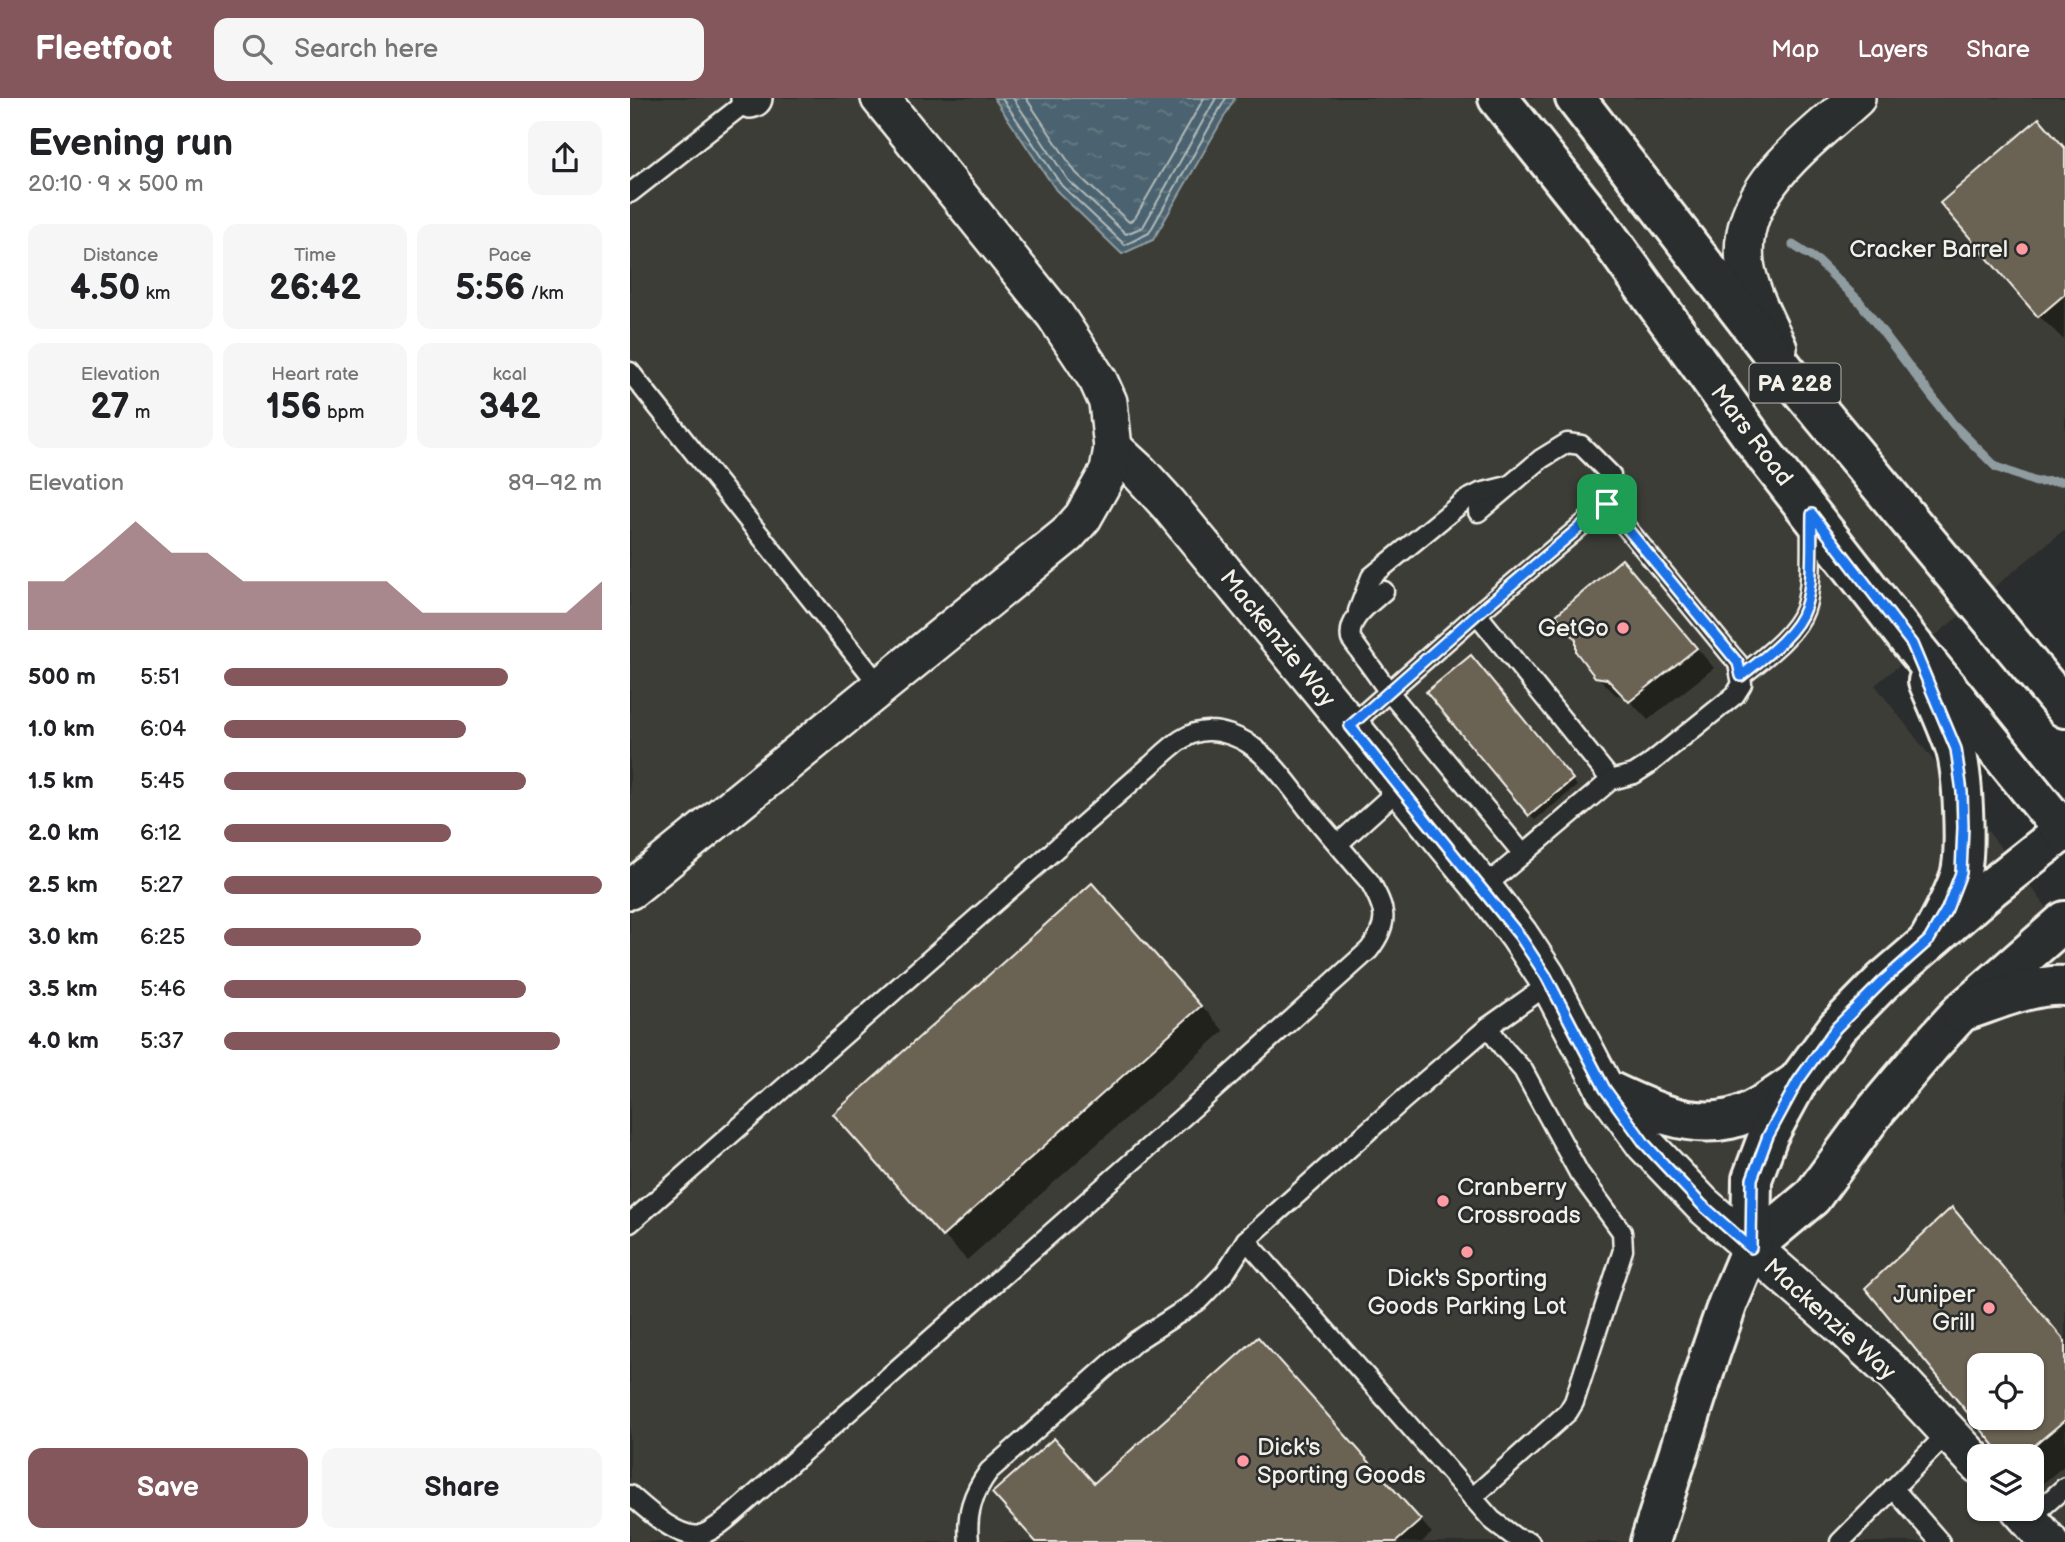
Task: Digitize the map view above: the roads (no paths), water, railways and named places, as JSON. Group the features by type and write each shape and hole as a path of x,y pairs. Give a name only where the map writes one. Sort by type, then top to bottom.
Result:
{"main road":[{"name":"Mars Road","path":"1498,98 1604,231 1764,454 1912,644 2064,831"},
{"name":"PA 228","path":"1575,98 1793,380 2065,708"},
{"path":"1912,644 1956,749 1962,792 1961,873 1947,909 1929,940"},
{"path":"2026,660 2065,686"},
{"path":"1650,1542 1710,1354 1751,1248 1752,1179 1768,1136 1798,1081 1836,1028 1883,981 1929,940 2064,831"},
{"path":"1751,1248 1812,1197 1876,1110 1961,1013 2065,921"},
{"path":"1961,1013 2022,992 2053,985 2065,986"},
{"path":"1605,1089 1674,1117 1713,1121 1732,1118 1768,1102 1798,1081"}],"street":[{"path":"630,890 1067,535 1083,517 1109,471 1114,448 1108,402 1098,380 1055,315 880,98"},
{"path":"902,98 903,113 912,138"},
{"path":"1793,380 1756,301 1745,266 1746,228 1752,210 1773,177 1856,98"},
{"name":"Mackenzie Way","path":"1114,448 1169,505 1519,935 1549,984 1605,1089 1645,1144 1702,1205 1875,1357 1967,1453"}],"lane":[{"path":"630,193 751,98"},
{"path":"630,372 880,685"},
{"path":"1350,726 1607,504 1611,475 1581,445 1567,443 1558,447 1478,512"},
{"path":"1508,486 1480,493 1464,501 1371,577 1349,633 1350,639 1389,692 1523,854"},
{"path":"1483,888 1611,780 1634,774 1648,765 1735,695 1742,684 1738,663 1607,504"},
{"path":"1741,676 1791,631 1805,609 1809,588 1812,514"},
{"path":"1355,619 1384,591"},
{"path":"1477,614 1611,780"},
{"path":"630,1223 1020,879 1182,739 1195,733 1223,733 1249,744 1280,774 1370,882 1381,903 1384,914 1382,928 1369,950 719,1525 699,1535 685,1534 657,1517 630,1495"},
{"path":"1338,844 1400,788"},
{"path":"969,1542 971,1507 977,1488 989,1471 1136,1340 1198,1301 1226,1273 1246,1240 1488,1027 1549,984"},
{"path":"1472,1498 1568,1412 1574,1402 1623,1250 1622,1232 1579,1173 1523,1070 1488,1027"},
{"path":"1246,1240 1506,1538 1530,1542"},
{"path":"1840,1542 1948,1433"},
{"path":"2032,1523 2065,1487"},
{"path":"1893,1488 1940,1542"}],"water":[{"path":"994,98 1235,98 1153,240 1122,254 1056,190"}],"waterway":[{"path":"1793,245 1818,261 1859,301 1953,424 1996,467 2036,482 2065,481"}],"place":[{"name":"Cracker Barrel","path":"2022,249"},
{"name":"GetGo","path":"1623,628"},
{"name":"Cranberry Crossroads","path":"1443,1201"},
{"name":"Dick's Sporting Goods Parking Lot","path":"1467,1252"},
{"name":"Juniper Grill","path":"1989,1308"},
{"name":"Dick's Sporting Goods","path":"1243,1461"}]}
